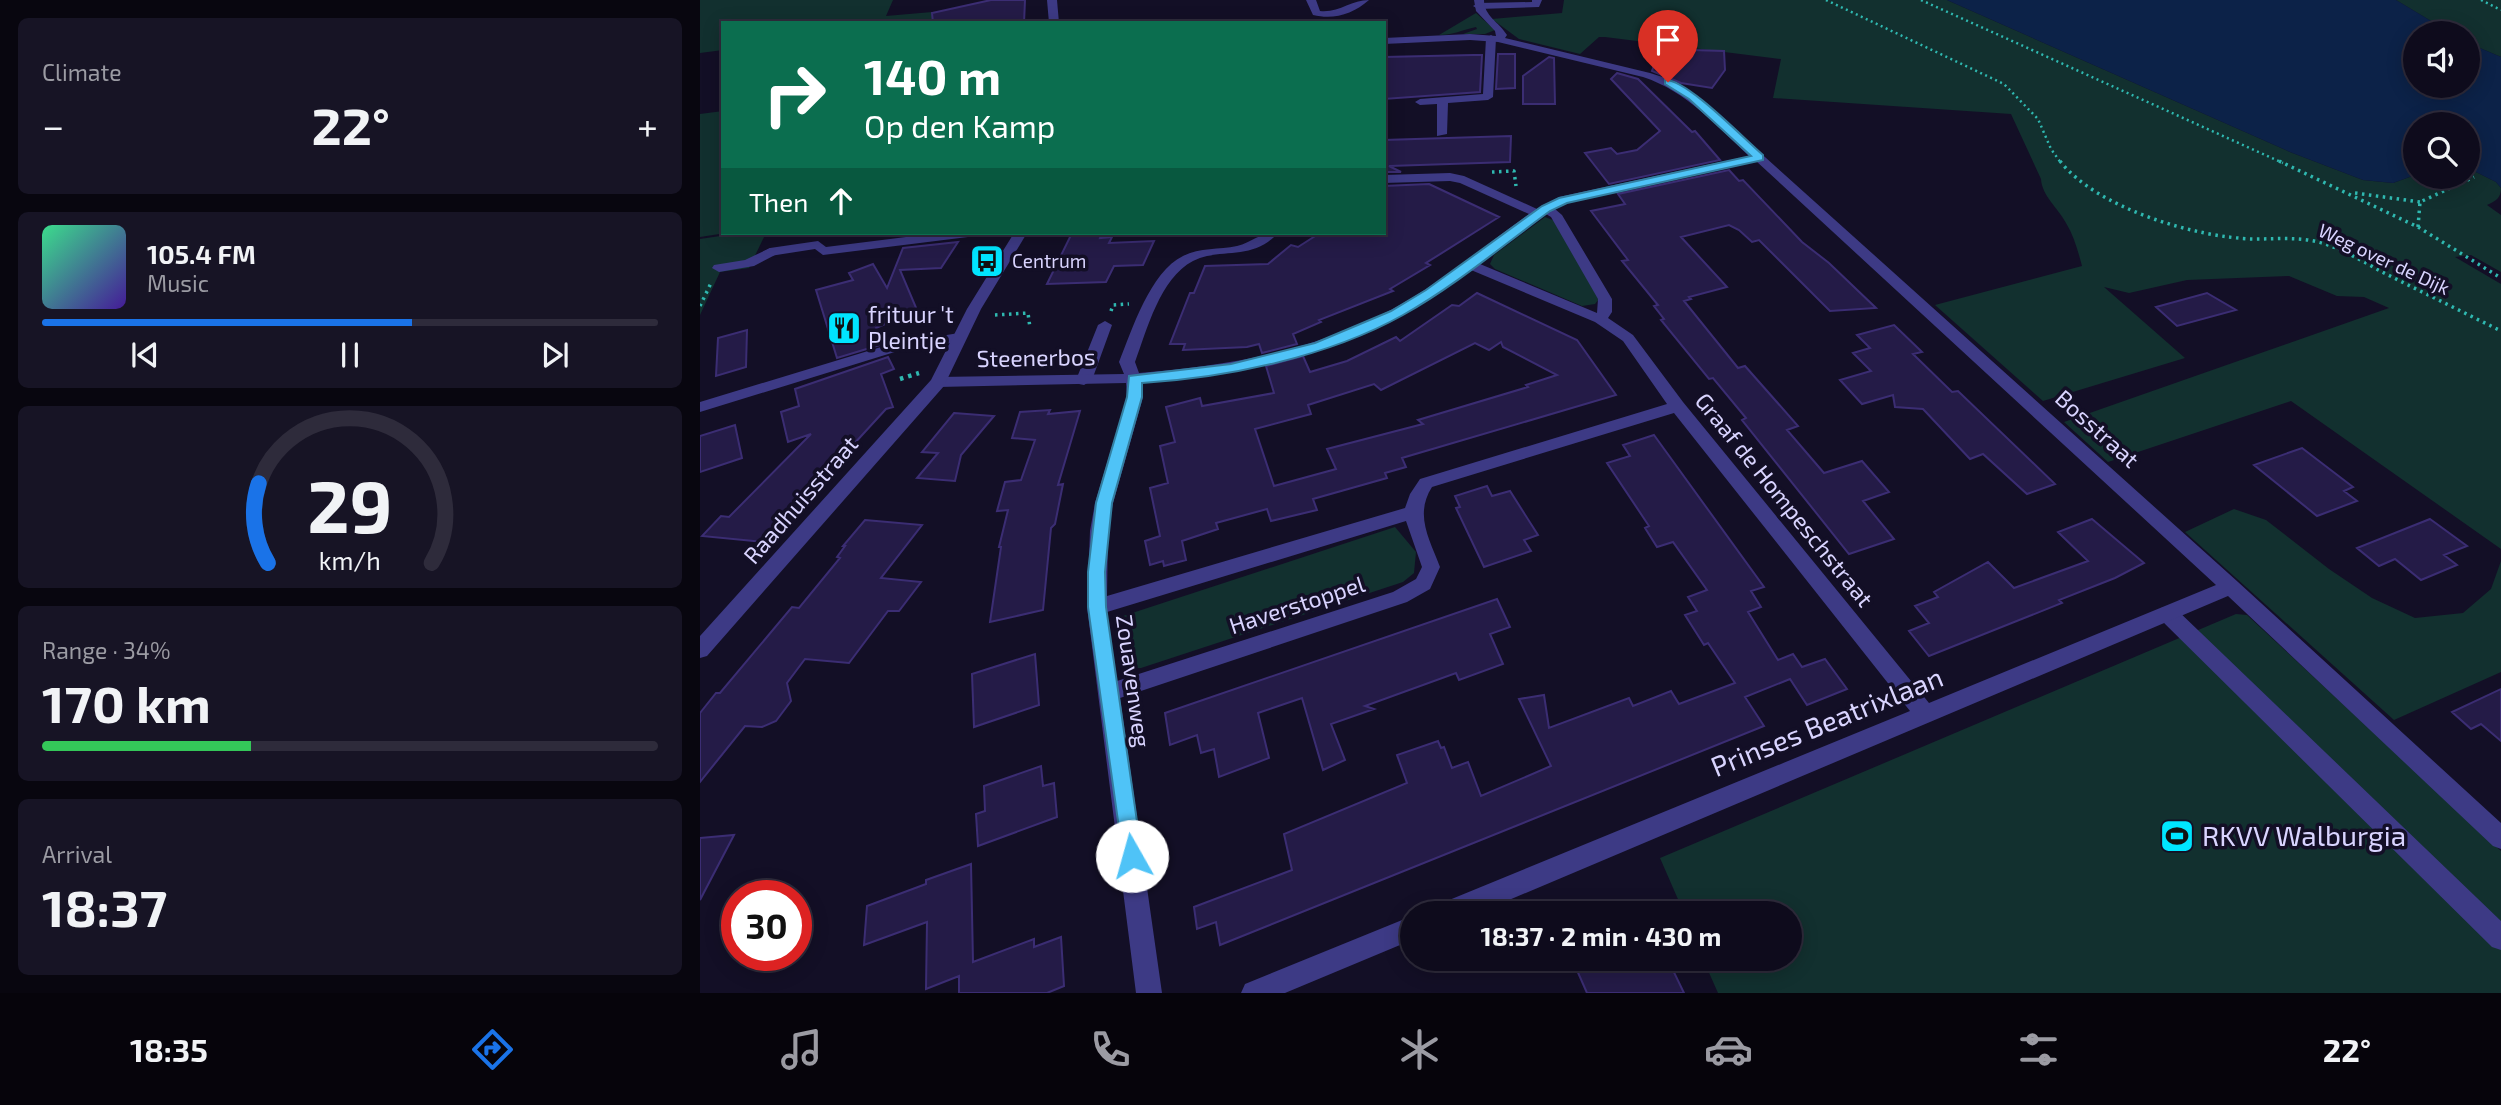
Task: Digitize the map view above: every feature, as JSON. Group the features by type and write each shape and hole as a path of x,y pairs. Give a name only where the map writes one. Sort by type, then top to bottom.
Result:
{"street":[{"path":"1052,0 1054,21"},
{"path":"1311,0 1316,13 1324,19 1349,11 1364,0"},
{"path":"1420,102 1488,97 1495,38 1502,35 1499,28 1482,15 1479,3 1536,5 1537,0"},
{"name":"Bosstraat","path":"1386,41 1495,38 1646,75 1668,82 1692,97 2231,587 2501,838"},
{"path":"1441,134 1443,100"},
{"path":"1468,264 1542,211 1571,197 1759,158"},
{"path":"1386,179 1450,177 1556,215 1605,299 1605,312 1600,320"},
{"path":"719,268 749,263 770,252 818,246 823,251 952,235"},
{"name":"Raadhuisstraat","path":"700,650 938,382 959,338 1019,235"},
{"name":"Zouavenweg","path":"1149,993 1111,692 1097,607 1098,545 1104,503 1135,397 1134,379 1127,362 1151,300 1181,262 1200,254 1246,250 1268,235"},
{"name":"Graaf de Hompeschstraat","path":"1468,264 1600,320 1628,338 1677,406 1926,715"},
{"name":"Steenerbos","path":"938,382 1176,377 1231,368 1319,346 1396,314 1430,293 1468,264"},
{"path":"1084,380 1105,325"},
{"path":"700,407 896,346 959,338"},
{"path":"1097,607 1412,513 1414,498 1426,483 1677,406"},
{"name":"Haverstoppel","path":"1111,692 1400,597 1423,584 1431,567 1412,513"},
{"name":"Prinses Beatrixlaan","path":"1477,901 2231,587"},
{"path":"2168,614 2501,938"},
{"path":"1254,993 1400,933"}],"path":[{"name":"Weg over de Dijk","path":"1826,0 2004,84 2038,119 2051,149 2070,174 2112,201 2180,227 2220,236 2254,239 2295,237 2328,245 2501,331"},
{"path":"1921,0 2348,192 2418,227 2501,278"},
{"path":"2481,0 2501,10"},
{"path":"2348,192 2420,202 2448,189"},
{"path":"2418,227 2420,202"},
{"path":"700,306 719,268"},
{"path":"995,315 1028,313 1030,328"}],"green space":[{"path":"700,0 893,0 886,16 967,9 964,21 721,21 721,50 700,53"},
{"path":"1564,0 1947,0 2290,152 2363,180 2393,183 2403,179 2403,189 2480,189 2480,174 2496,182 2501,188 2499,197 2487,205 2501,215 2501,272 2471,255 2455,257 2501,284 2501,549 2291,401 2108,462 2064,422 2389,308 2364,297 2337,296 2289,276 2187,280 2129,293 2104,287 2185,358 2043,401 1935,305 2082,266 2071,233 2044,191 2011,114 1773,98 1781,59 1605,37 1599,37 1580,54 1519,39 1492,19 1562,13"},
{"path":"2396,0 2501,0 2501,57 2480,48 2480,21 2431,21"},
{"path":"1476,13 1495,30 1485,34 1463,34 1477,29 1476,27 1439,35"},
{"path":"721,111 721,234 700,237 700,114"},
{"path":"1545,217 1555,221 1599,299 1595,304 1582,306 1495,269 1490,264 1494,255"},
{"path":"727,235 765,235 749,268 720,272 700,315 700,239"},
{"path":"2234,509 2266,520 2329,569 2372,598 2415,618 2463,613 2491,589 2501,561 2501,672 2394,720 2185,532"},
{"path":"1395,527 1416,552 1414,573 1403,582 1141,668 1132,668 1123,616"},
{"path":"2236,614 2247,615 2501,851 2501,993 1718,993 1708,971 1802,971 1802,901 1679,901 1660,858"}],"water":[{"path":"1947,0 2396,0 2431,21 2403,21 2403,98 2480,98 2480,48 2501,57 2501,188 2496,182 2480,174 2480,112 2403,112 2403,179 2393,183 2363,180 2290,152"}],"building":[{"path":"991,0 1025,0 1024,21 933,21 932,13"},
{"path":"1660,49 1724,51 1725,70 1712,88 1681,83 1652,71"},
{"path":"1498,54 1515,54 1515,88 1496,89"},
{"path":"1482,55 1480,92 1386,99 1386,57"},
{"path":"1549,57 1554,58 1555,104 1523,104 1523,76"},
{"path":"1617,73 1638,79 1692,132 1695,131 1720,160 1609,184 1585,153 1611,148 1617,154 1637,150 1660,131 1611,79"},
{"path":"1511,136 1510,162 1389,166 1401,172 1386,172 1386,140"},
{"path":"1729,170 1739,181 1743,180 1802,242 1829,263 1876,308 1830,311 1759,240 1752,242 1729,225 1681,237 1727,287 1689,297 1691,299 1684,301 1738,368 1745,366 1798,426 1787,430 1824,473 1862,461 1889,492 1863,501 1894,539 1849,554 1742,420 1746,418 1713,378 1709,379 1661,320 1664,319 1654,306 1658,305 1622,261 1628,260 1591,211 1625,204 1618,194"},
{"path":"1429,184 1499,217 1426,263 1430,265 1390,289 1393,291 1319,320 1321,322 1293,334 1297,344 1262,353 1259,344 1183,350 1185,344 1170,344 1190,293 1194,293 1205,266 1268,264 1291,245 1298,247 1317,235 1386,235 1386,186"},
{"path":"1071,235 1112,237 1109,243 1154,241 1143,265 1114,266 1106,282 1047,284"},
{"path":"958,242 941,268 900,270 917,310 876,328 883,344 837,358 816,290 853,280 849,273 873,264 887,288 903,248"},
{"path":"1477,293 1577,340 1616,395 1402,458 1406,467 1385,473 1387,478 1313,499 1317,510 1271,521 1267,509 1216,523 1218,529 1182,541 1186,560 1164,566 1163,561 1150,565 1145,541 1160,536 1150,488 1168,483 1160,446 1175,442 1166,407 1200,398 1202,406 1274,393 1266,366 1303,356 1310,372 1347,361 1396,337 1400,341 1452,305 1459,306","holes":["1501,342 1503,347 1557,375 1526,385 1528,387 1418,420 1423,424 1327,449 1336,469 1274,486 1255,429 1311,414 1308,405 1374,384 1381,390 1475,343 1489,350"]},
{"path":"2207,293 2236,310 2177,326 2156,307"},
{"path":"1894,325 1922,352 1913,354 1952,392 1958,391 2055,484 2027,494 1983,454 1970,459 1923,409 1895,407 1893,395 1862,404 1840,380 1871,371 1853,353 1870,348 1857,335"},
{"path":"747,330 746,367 716,376 718,338"},
{"path":"888,357 894,369 881,374 893,407 886,409 764,542 702,536 721,516 729,517 811,434 788,442 781,412 799,406 795,389"},
{"path":"1050,410 1048,414 1080,411 1058,485 1063,484 1055,524 1051,528 1043,610 990,622 999,547 1008,510 997,511 1005,482 1021,480 1035,440 1012,438 1020,412"},
{"path":"954,413 994,416 961,455 955,481 917,478 938,453 922,452"},
{"path":"735,425 742,458 700,472 700,436"},
{"path":"1654,435 1764,587 1751,591 1761,607 1748,612 1778,660 1793,654 1802,667 1825,659 1847,689 1807,705 1790,679 1745,697 1764,726 1220,945 1216,922 1197,929 1194,907 1292,870 1284,834 1407,783 1397,755 1438,741 1441,748 1444,747 1452,768 1468,762 1481,796 1551,766 1519,699 1544,695 1549,728 1629,698 1633,706 1671,691 1679,704 1735,683 1708,643 1704,645 1685,615 1697,611 1688,597 1707,590 1673,542 1657,547 1645,528 1649,526 1607,463 1630,456 1623,445"},
{"path":"2302,448 2353,487 2344,491 2357,501 2317,516 2254,465"},
{"path":"1487,486 1492,496 1510,491 1538,535 1524,540 1531,551 1484,567 1456,508 1460,507 1455,496"},
{"path":"2092,519 2144,563 2115,578 2059,600 2062,603 1929,656 1909,631 1929,623 1915,606 1938,597 1934,592 1988,562 2014,588 2088,561 2058,532"},
{"path":"2430,519 2467,546 2444,555 2457,565 2421,580 2395,559 2379,566 2357,548"},
{"path":"865,520 922,525 881,578 921,582 899,611 888,611 849,663 805,659 787,683 791,701 776,721 762,727 745,726 700,782 700,713 792,607 799,608 840,558 837,557 843,546"},
{"path":"1497,599 1510,627 1490,634 1503,664 1459,680 1456,673 1365,706 1374,709 1331,724 1345,760 1323,770 1302,698 1258,713 1269,758 1219,777 1214,749 1201,753 1197,735 1170,745 1165,713"},
{"path":"1035,654 1039,705 974,727 972,674"},
{"path":"2501,689 2501,741 2481,724 2471,729 2452,712"},
{"path":"1041,766 1043,786 1054,783 1057,817 978,846 976,814 985,811 984,786"},
{"path":"734,835 700,900 700,838"},
{"path":"971,864 973,962 1034,939 1034,947 1061,937 1064,986 1047,993 959,993 959,976 926,989 927,922 864,945 867,906"},
{"path":"1577,971 1673,971 1684,993 1587,993"}],"place":[{"name":"Centrum","path":"987,261"},
{"name":"frituur 't Pleintje","path":"844,328"},
{"name":"RKVV Walburgia","path":"2177,836"}],"route":[{"path":"1132,856 1097,607 1097,572 1099,531 1104,503 1135,397 1134,379 1176,377 1231,368 1319,346 1396,314 1430,293 1546,208 1563,200 1759,158 1692,97 1668,82"}]}
